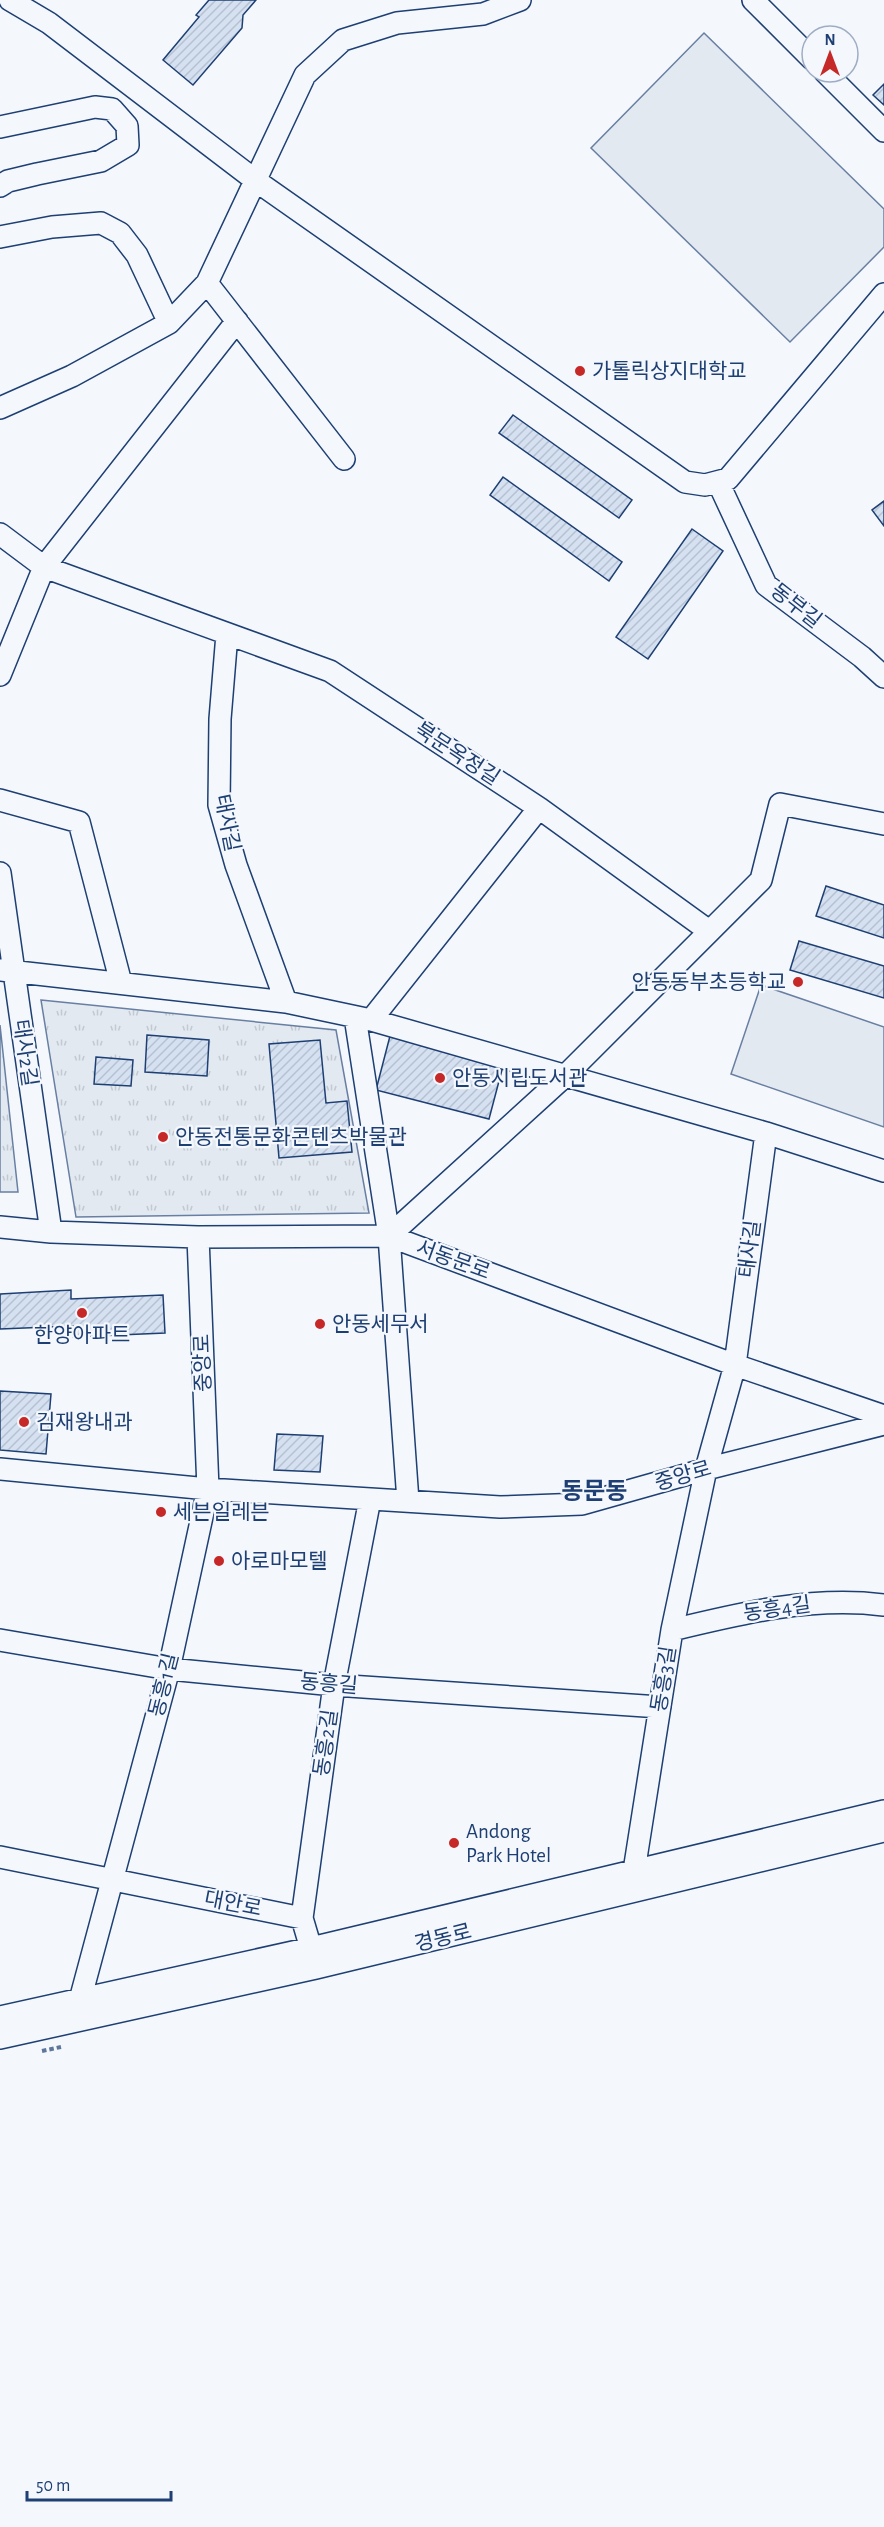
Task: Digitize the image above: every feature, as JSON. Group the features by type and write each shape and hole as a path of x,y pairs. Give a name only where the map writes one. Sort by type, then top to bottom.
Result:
{"street":[{"path":"10,0 49,22 255,180 685,482 705,485 728,479 884,294"},
{"path":"0,408 72,376 169,323 207,283 306,75 343,40 397,23 483,14 520,0"},
{"path":"753,0 800,47"},
{"path":"837,84 884,131"},
{"path":"0,127 31,118 65,115 95,107 112,109 127,126 128,145 101,161 8,181 0,186"},
{"path":"0,237 52,227 101,223 120,233 137,255 169,323"},
{"path":"207,283 344,459"},
{"path":"0,675 44,567 237,321"},
{"name":"동부길","path":"718,482 766,585 862,657 884,677"},
{"name":"북문옥정길","path":"0,534 44,567 330,671 539,808 709,931"},
{"name":"태사길","path":"227,634 220,719 219,805 236,865 286,1002"},
{"path":"0,800 79,822 121,984"},
{"path":"389,1236 566,1075 761,880 780,804 884,825"},
{"path":"408,1501 389,1236 363,1019 539,808"},
{"name":"태사2길","path":"0,873 7,970 51,1232"},
{"path":"7,970 286,1002 363,1019 766,1133 884,1171"},
{"name":"태사길","path":"706,1469 735,1365 766,1133"},
{"name":"서동문로","path":"0,1227 51,1232 198,1237 389,1236 735,1365 884,1416"},
{"name":"중앙로","path":"198,1237 208,1489"},
{"name":"중앙로","path":"0,1469 208,1489 500,1507 582,1504 706,1469 884,1424"},
{"name":"동흥3길","path":"636,1881 672,1630 706,1469"},
{"name":"동흥1길","path":"113,1880 169,1669 208,1489"},
{"name":"동흥2길","path":"302,1918 334,1685 370,1499"},
{"name":"동흥4길","path":"672,1630 770,1607 850,1601 884,1605"},
{"name":"동흥길","path":"0,1640 169,1669 334,1685 660,1707"},
{"name":"경동로","path":"636,1881 884,1811"},
{"name":"경동로","path":"0,2038 314,1958 636,1881 884,1831"},
{"name":"대안로","path":"0,1857 302,1918"},
{"path":"80,2000 113,1880"},
{"path":"302,1918 314,1958"},
{"name":"경동로","path":"0,2017 80,2000 314,1958"}],"green space":[{"path":"704,33 884,209 884,247 790,342 591,148"},
{"path":"761,985 884,1027 884,1127 731,1074"},
{"path":"41,1000 336,1030 369,1213 76,1217"},
{"path":"0,1025 18,1192 0,1192"}],"building":[{"path":"209,0 256,0 243,15 242,28 193,85 163,60 199,17 196,15"},
{"path":"884,84 884,105 873,95"},
{"path":"513,415 632,500 619,518 499,433"},
{"path":"503,477 622,562 609,581 490,495"},
{"path":"884,501 884,526 872,510"},
{"path":"692,529 723,551 648,659 616,637"},
{"path":"826,886 884,905 884,938 816,916"},
{"path":"799,941 884,966 884,998 790,970"},
{"path":"147,1035 209,1040 207,1076 145,1072"},
{"name":"안동시립도서관","path":"390,1036 503,1066 489,1119 376,1090"},
{"path":"320,1040 326,1103 347,1101 352,1152 279,1158 269,1044"},
{"path":"96,1057 133,1060 131,1086 94,1084"},
{"name":"한양아파트","path":"71,1290 71,1299 163,1295 165,1333 73,1337 73,1326 0,1329 0,1294"},
{"name":"김재왕내과","path":"0,1391 51,1394 46,1454 0,1450"},
{"path":"277,1434 323,1436 320,1472 274,1470"}],"place":[{"name":"가톨릭상지대학교","path":"580,371"},
{"name":"안동동부초등학교","path":"798,982"},
{"name":"안동시립도서관","path":"440,1078"},
{"name":"안동전통문화콘텐츠박물관","path":"163,1137"},
{"name":"한양아파트","path":"82,1313"},
{"name":"안동세무서","path":"320,1324"},
{"name":"김재왕내과","path":"24,1422"},
{"name":"세븐일레븐","path":"161,1512"},
{"name":"아로마모텔","path":"219,1561"},
{"name":"Andong Park Hotel","path":"454,1843"}],"district":[{"name":"동문동","path":"594,1492"}]}
